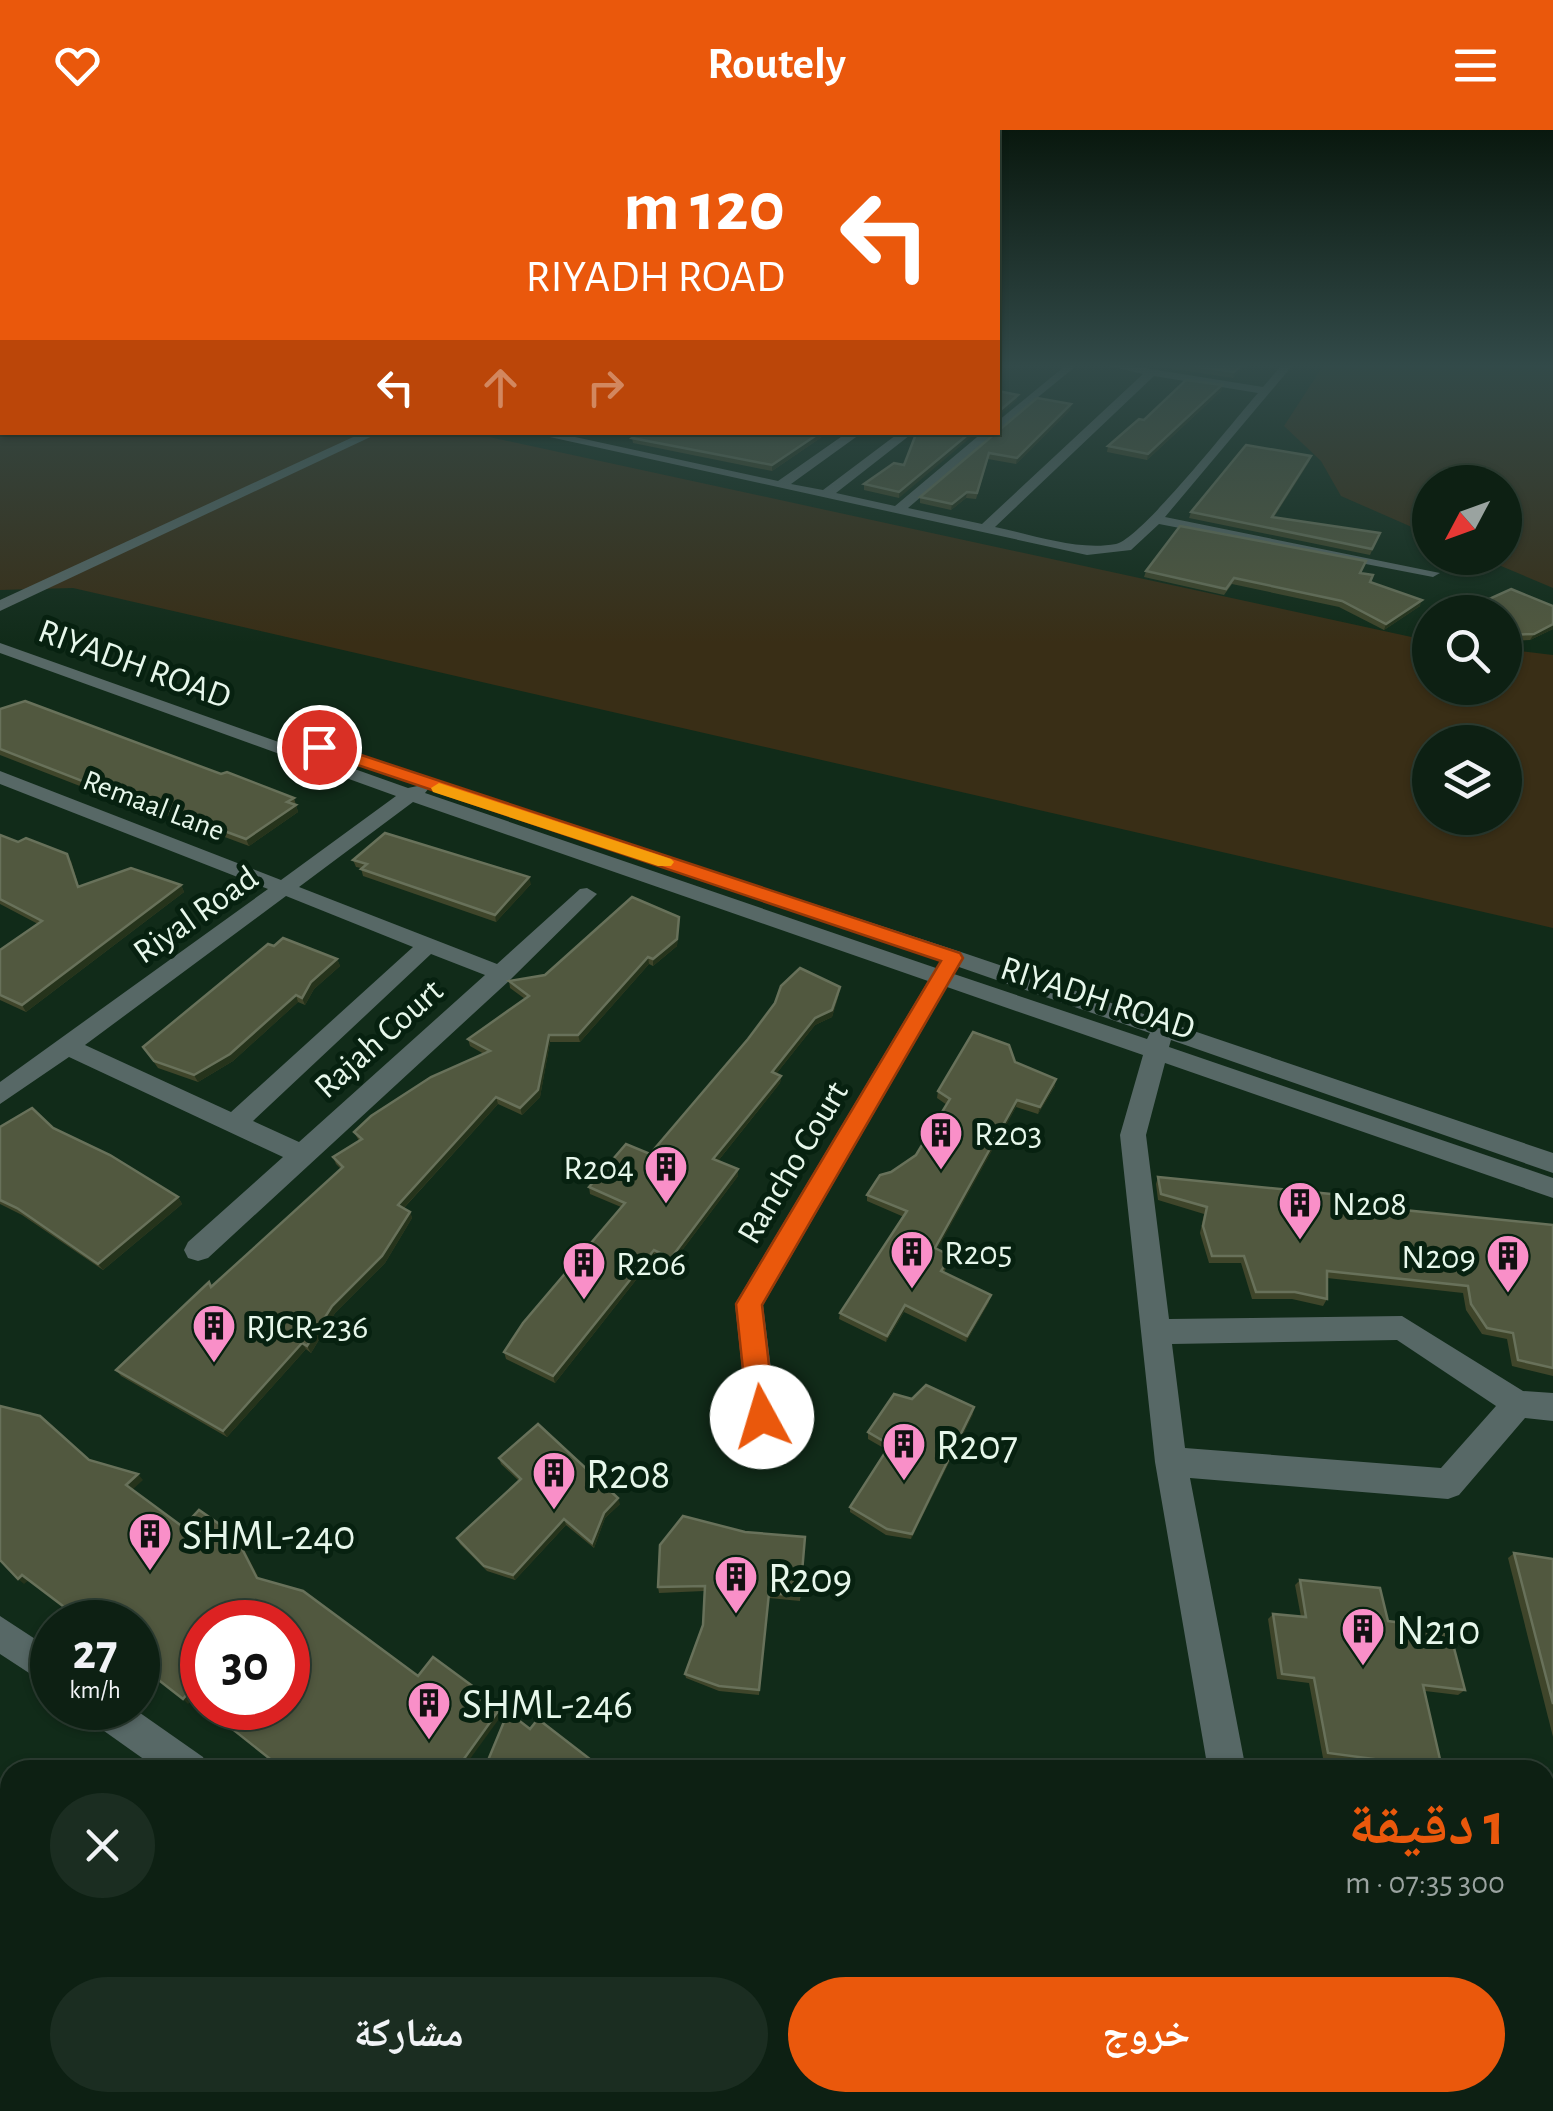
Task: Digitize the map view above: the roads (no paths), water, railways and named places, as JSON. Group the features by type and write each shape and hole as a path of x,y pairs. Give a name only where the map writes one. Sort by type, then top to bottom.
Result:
{"street":[{"path":"0,594 298,458"},
{"path":"0,606 318,458"},
{"path":"664,458 1087,551 1126,547 1209,458"},
{"path":"782,484 819,458"},
{"path":"827,494 873,458"},
{"path":"899,509 959,458"},
{"path":"986,528 1060,458"},
{"path":"1156,519 1412,568"},
{"name":"RIYADH ROAD","path":"0,636 418,790 1158,1042 1553,1188"},
{"name":"RIYADH ROAD","path":"0,648 301,759 418,790"},
{"name":"Remaal Lane","path":"0,776 286,889"},
{"name":"Riyal Road","path":"0,1095 418,790"},
{"name":"Rajah Court","path":"286,889 503,974"},
{"name":"Rajah Court","path":"198,1250 587,894"},
{"path":"234,1124 428,944"},
{"name":"Rancho Court","path":"762,1417 749,1304 947,968"},
{"path":"1158,1042 1133,1135 1171,1462 1225,1760"},
{"name":"RIYADH ROAD","path":"1158,1042 1553,1163"},
{"path":"66,1046 300,1154"},
{"path":"1154,1332 1402,1328 1518,1404 1553,1408"},
{"path":"1171,1462 1448,1484 1518,1404"},
{"path":"0,1633 30,1655"},
{"path":"135,1730 176,1760"}],"place":[{"name":"R203","path":"941,1171"},
{"name":"R204","path":"666,1205"},
{"name":"N208","path":"1300,1241"},
{"name":"R205","path":"912,1290"},
{"name":"N209","path":"1508,1294"},
{"name":"R206","path":"584,1301"},
{"name":"RJCR-236","path":"214,1364"},
{"name":"R207","path":"904,1482"},
{"name":"R208","path":"554,1511"},
{"name":"SHML-240","path":"150,1572"},
{"name":"R209","path":"736,1615"},
{"name":"N210","path":"1363,1667"},
{"name":"SHML-246","path":"429,1741"}]}
